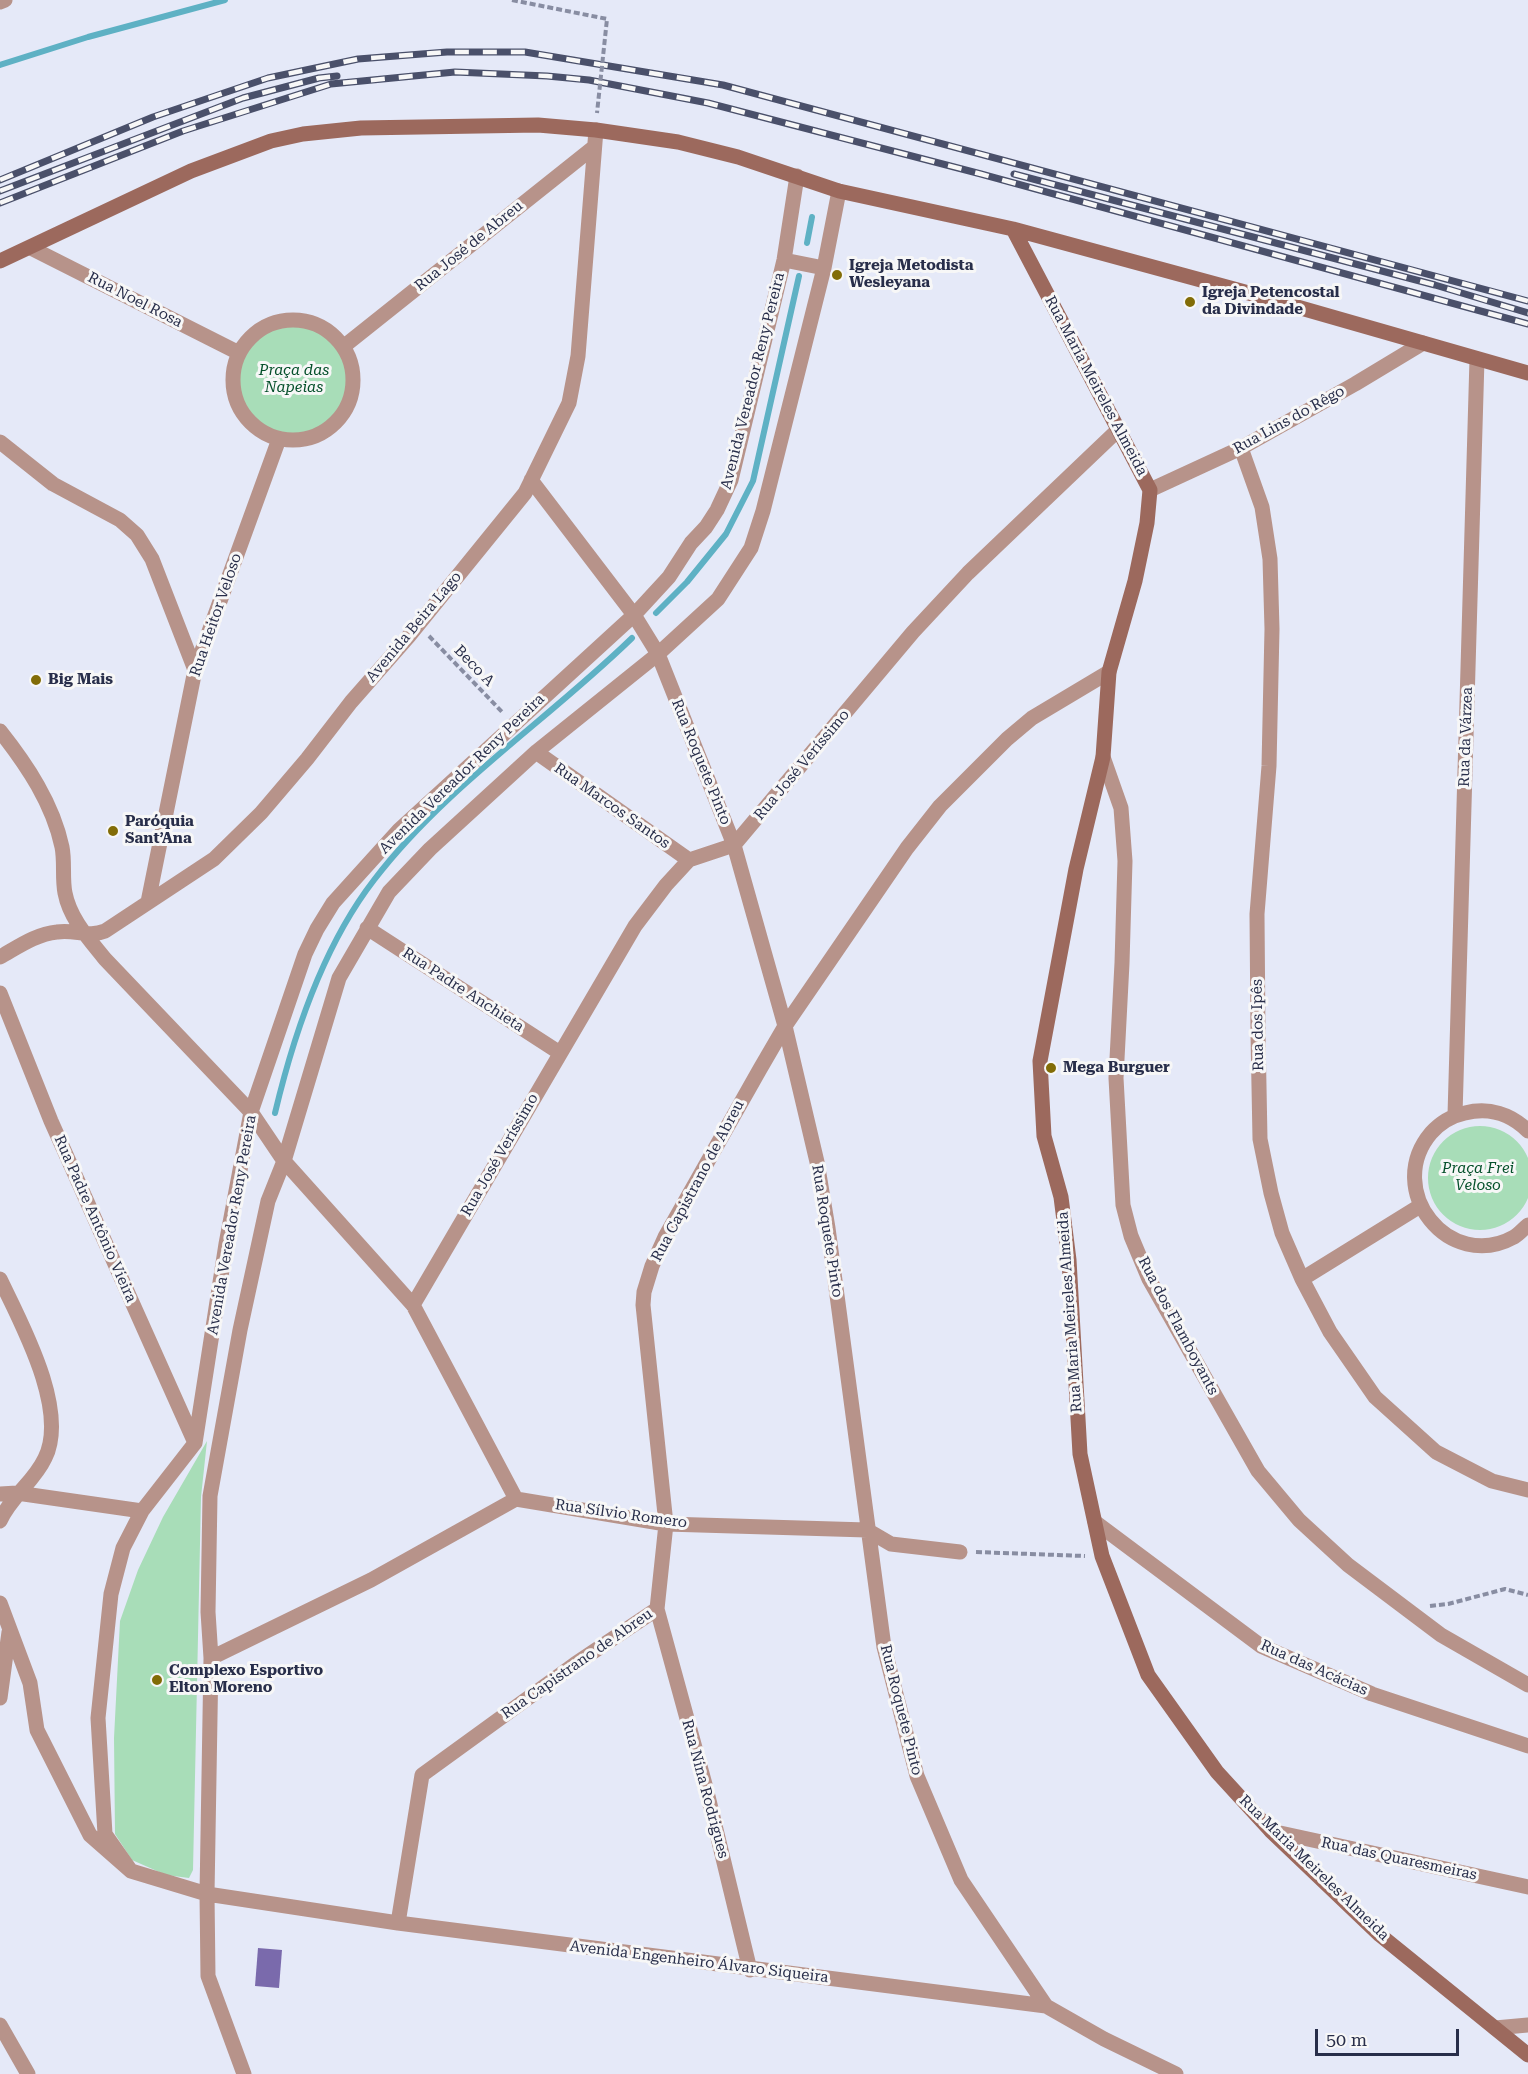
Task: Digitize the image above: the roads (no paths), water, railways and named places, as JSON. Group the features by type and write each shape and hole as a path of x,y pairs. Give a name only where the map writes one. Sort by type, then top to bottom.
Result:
{"street":[{"path":"0,2 5,0"},
{"path":"0,261 190,171 271,141 293,136 361,128 538,125 596,130 678,142 738,157 839,191 1013,229 1245,292 1528,373"},
{"name":"Avenida Beira Lago","path":"0,957 36,937 47,934 72,931 95,935 105,931 214,859 261,813 307,759 351,702 418,625 525,493 569,403 574,385 596,130"},
{"name":"Rua José de Abreu","path":"343,346 594,147"},
{"name":"Avenida Vereador Reny Pereira","path":"131,1871 105,1834 98,1718 111,1594 123,1548 142,1511 195,1443 226,1244 251,1113 305,954 333,903 399,830 513,723 634,615 669,577 691,543 706,527 717,510 731,480 784,260 796,176"},
{"name":"Avenida Vereador Reny Pereira","path":"247,2074 208,1976 210,1496 240,1330 268,1201 284,1161 339,978 389,892 429,849 536,752 658,654 718,599 751,548 763,511 824,268 839,191"},
{"name":"Rua Maria Meireles Almeida","path":"1013,229 1150,490 1135,580 1109,672 1103,757 1076,870 1040,1061 1044,1136 1061,1197 1069,1260 1080,1454 1102,1556 1148,1676 1217,1772 1271,1831 1380,1935 1528,2055"},
{"name":"Rua Noel Rosa","path":"31,248 239,353"},
{"name":"Avenida Vereador Reny Pereira","path":"784,260 824,268"},
{"path":"298,320 323,328 343,346 351,363 354,381 351,399 343,414 331,428 315,437 297,440 279,439 263,432 249,421 239,406 234,388 234,371 239,353 249,338 263,327 280,321 298,320"},
{"name":"Rua Lins do Rêgo","path":"1150,490 1241,448 1423,343"},
{"name":"Rua da Várzea","path":"1455,1115 1477,359"},
{"name":"Rua José Veríssimo","path":"413,1305 635,926 666,885 689,860 734,845 913,632 968,573 1119,429"},
{"name":"Rua Heitor Veloso","path":"148,902 195,670 279,439"},
{"path":"0,442 53,484 120,520 137,535 152,559 195,670"},
{"name":"Rua dos Ipês","path":"1241,448 1262,507 1270,559 1272,617 1269,766 1257,914 1260,1139 1282,1233 1302,1279 1330,1332 1375,1397 1436,1452 1492,1481 1528,1490"},
{"name":"Rua Roquete Pinto","path":"531,480 634,615 658,654 734,845 785,1026 817,1162 828,1228 884,1647 917,1776 961,1880 1046,2006"},
{"name":"Rua Capistrano de Abreu","path":"398,1923 422,1775 575,1664 657,1609 666,1524 643,1305 644,1292 652,1266 665,1236 785,1026 907,848 940,806 972,771 1032,718 1109,672"},
{"path":"0,731 19,755 39,787 54,822 62,847 65,892 73,915 84,934 251,1113 284,1161 413,1305 516,1499 371,1580 211,1658"},
{"name":"Rua Marcos Santos","path":"536,752 689,860"},
{"name":"Rua dos Flamboyants","path":"1103,757 1121,808 1124,841 1122,963 1116,1078 1123,1205 1131,1236 1149,1279 1258,1471 1299,1520 1348,1565 1441,1635 1528,1685"},
{"name":"Rua Padre Anchieta","path":"367,927 560,1053"},
{"name":"Rua Padre Antônio Vieira","path":"0,993 51,1121 195,1443"},
{"path":"1528,1131 1518,1122 1498,1112 1476,1110 1455,1115 1437,1126 1422,1143 1415,1163 1414,1185 1420,1206 1432,1224 1449,1238 1470,1244 1492,1244 1514,1237 1528,1225"},
{"path":"1302,1279 1420,1206"},
{"path":"0,1279 39,1365 52,1424 47,1455 38,1472 17,1493 0,1521"},
{"path":"0,1494 17,1493 142,1511"},
{"name":"Rua Sílvio Romero","path":"516,1499 666,1524 867,1530 891,1544 960,1552"},
{"name":"Rua das Acácias","path":"1095,1522 1261,1646 1372,1694 1528,1746"},
{"path":"0,1603 30,1683 37,1730 90,1835 131,1871 207,1894"},
{"name":"Rua Nina Rodrigues","path":"657,1609 706,1788 750,1970"},
{"path":"0,1698 9,1629"},
{"name":"Rua das Quaresmeiras","path":"1271,1831 1528,1887"},
{"name":"Avenida Engenheiro Álvaro Siqueira","path":"207,1894 398,1923 750,1970 1046,2006 1157,2069 1176,2074"},
{"path":"0,2025 28,2074"},
{"path":"1495,2028 1528,2025"}],"waterway":[{"path":"0,65 88,37 225,0"},
{"path":"807,243 812,217"},
{"path":"656,613 687,582 726,534 753,481 799,276"},
{"path":"275,1113 291,1052 312,991 340,933 374,880 433,814 632,638"}],"railway":[{"path":"0,180 153,117 268,78 358,59 447,52 525,52 723,85 1528,301"},
{"path":"0,203 183,131 331,84 455,72 547,76 589,80 708,103 981,174 1528,324"},
{"path":"0,191 243,98 319,78 337,76"},
{"path":"1014,174 1435,285 1528,313"}],"place":[{"name":"Igreja Metodista Wesleyana","path":"837,275"},
{"name":"Igreja Petencostal da Divindade","path":"1190,302"},
{"name":"Big Mais","path":"36,680"},
{"name":"Paróquia Sant’Ana","path":"113,831"},
{"name":"Mega Burguer","path":"1051,1068"},
{"name":"Complexo Esportivo Elton Moreno","path":"157,1680"}],"park label":[{"name":"Praça das Napeias","path":"294,380"},
{"name":"Praça Frei Veloso","path":"1478,1178"}]}
